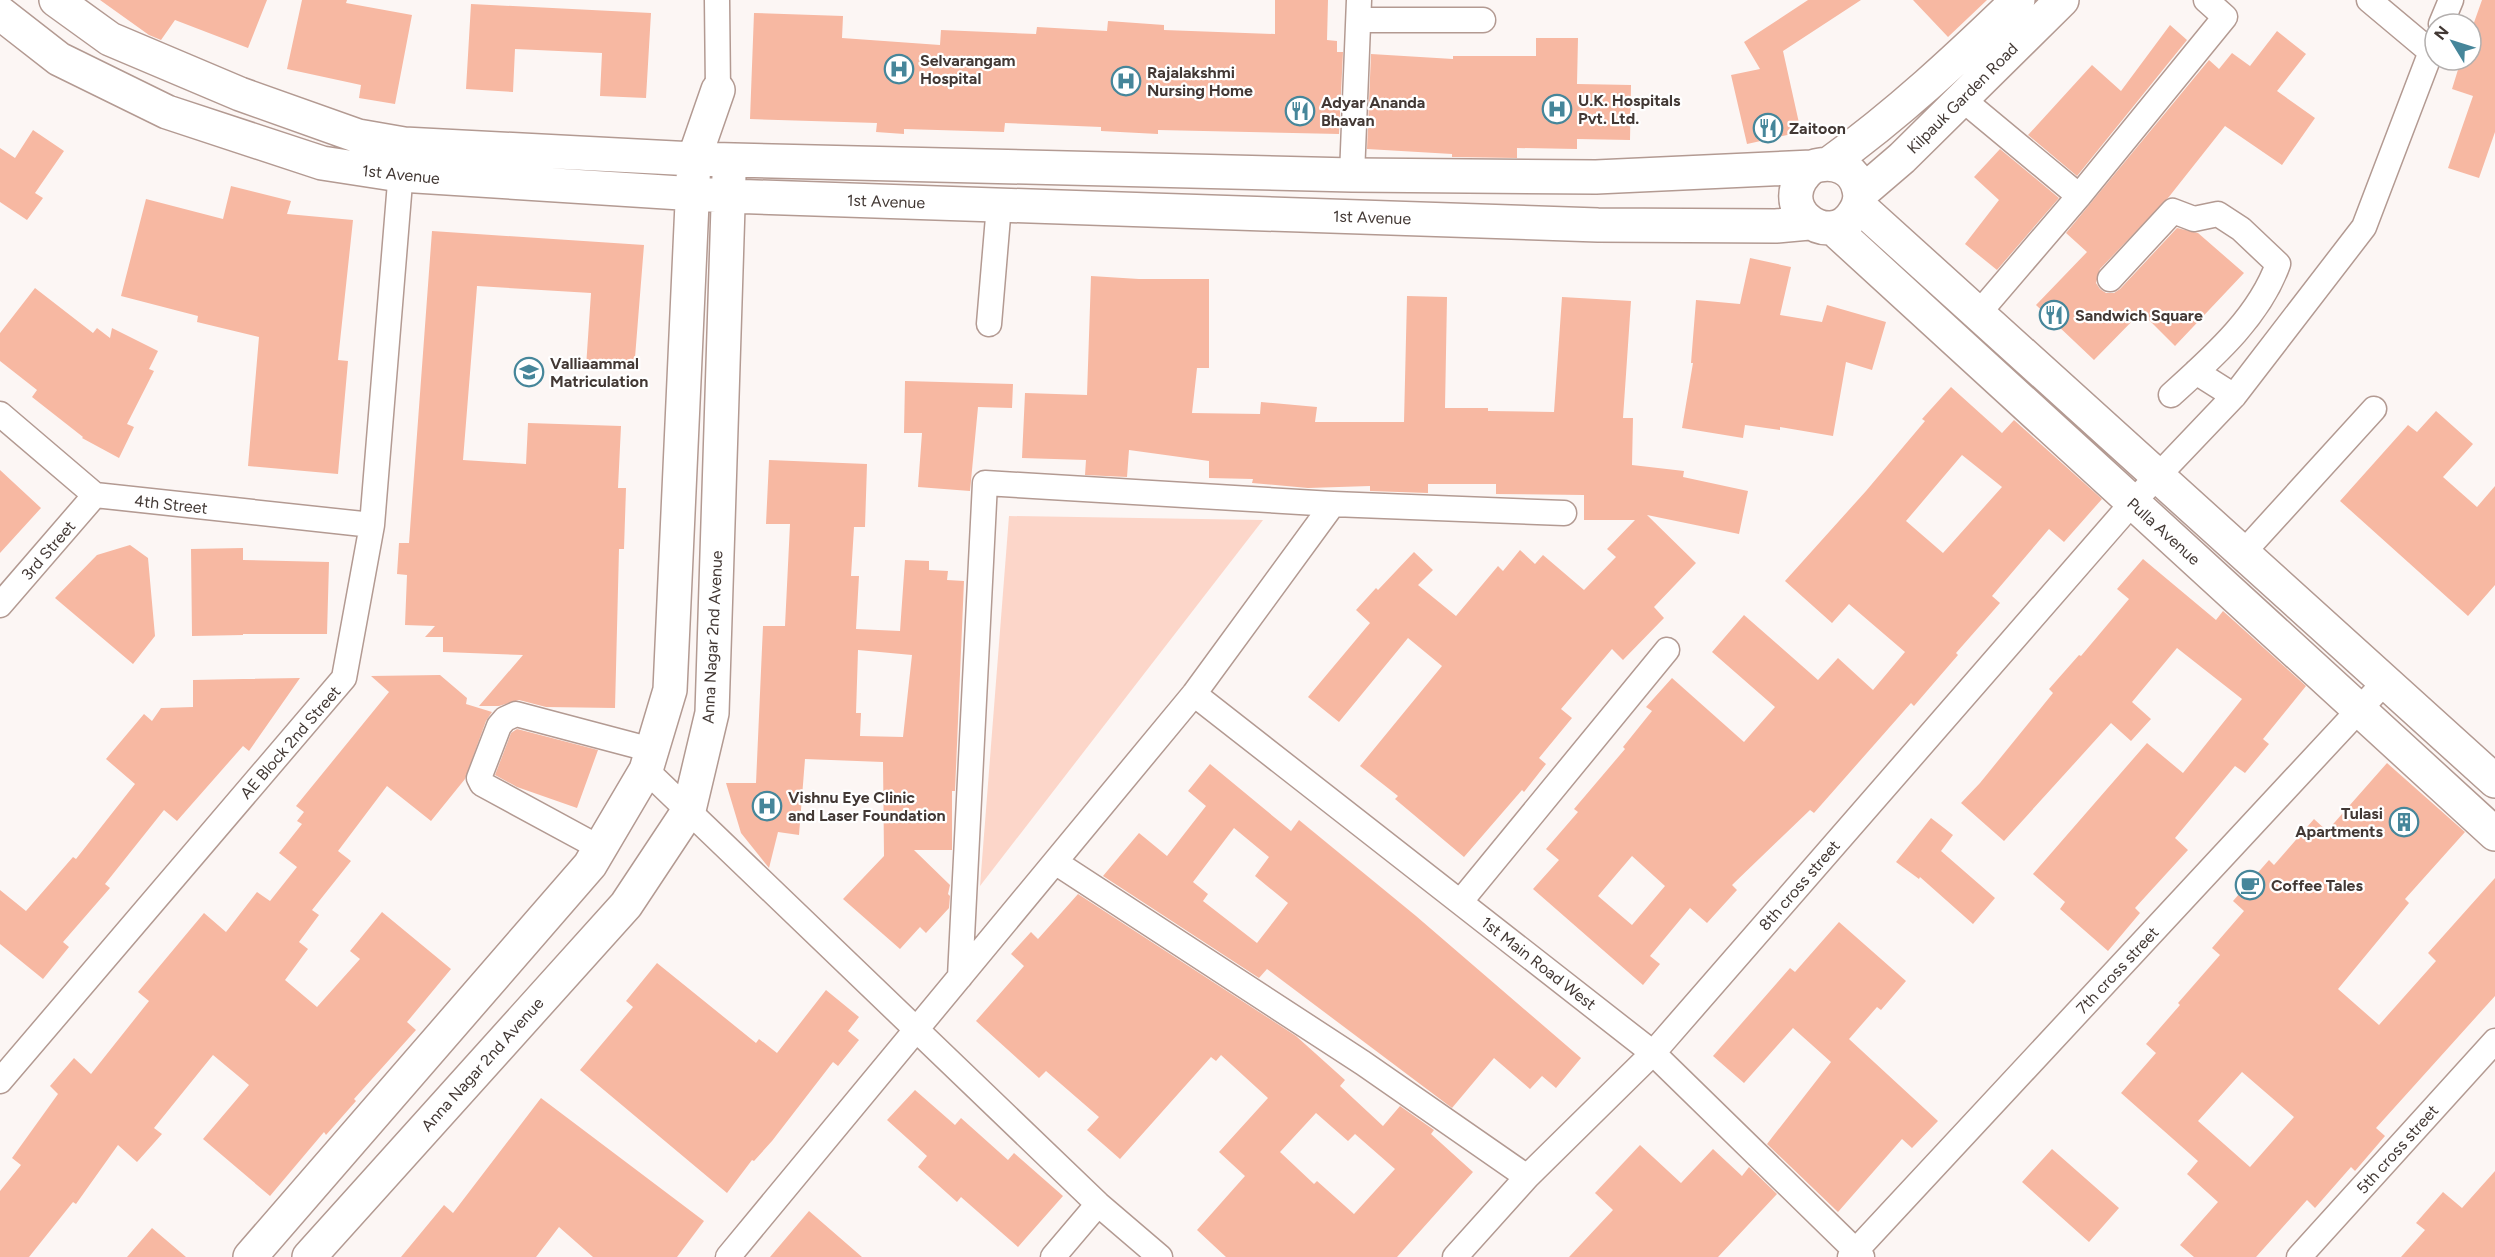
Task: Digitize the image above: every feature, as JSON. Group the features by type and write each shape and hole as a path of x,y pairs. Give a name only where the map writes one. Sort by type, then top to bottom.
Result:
{"main road":[{"name":"1st Avenue","path":"57,0 111,39 240,94 358,136 402,159 691,195 1598,225 1821,225"},
{"name":"Kilpauk Garden Road","path":"1821,165 1876,130 1949,67 2018,0"},
{"name":"Kilpauk Garden Road","path":"1859,200 2062,0"},
{"name":"1st Avenue","path":"0,14 59,59 167,112 322,163 402,159 729,159 1352,175 1596,177 1821,165"},
{"path":"250,1257 590,865 649,760 670,690 694,159 718,90"},
{"name":"Anna Nagar 2nd Avenue","path":"309,1257 626,905 689,810 712,713 729,159 718,90"},
{"path":"1821,165 1842,166 1857,183 1859,200 1853,216 1844,224 1821,225 1800,213 1796,201 1796,188 1802,176 1821,165"},
{"path":"1859,200 1977,314 2495,781"},
{"name":"Pulla Avenue","path":"1821,225 2133,502 2495,834"}],"street":[{"path":"717,0 718,90"},
{"path":"1977,314 2079,196 2224,17 2206,0"},
{"path":"2369,0 2423,40"},
{"path":"1352,175 1359,10 1483,20"},
{"name":"8th cross street","path":"1455,1257 1527,1177 1653,1053 2133,502 2234,396 2364,227 2423,72"},
{"path":"1961,98 2079,196"},
{"name":"AE Block 2nd Street","path":"0,1081 344,678 372,525 402,159"},
{"path":"989,324 999,205"},
{"path":"2110,279 2174,211 2194,219 2218,214 2241,229 2278,264 2271,285 2231,338 2171,394"},
{"path":"2271,285 2305,302"},
{"path":"2196,372 2234,396"},
{"path":"2242,554 2374,409"},
{"path":"0,414 95,495"},
{"path":"960,977 985,483 1333,504 1564,513"},
{"name":"4th Street","path":"95,495 372,525"},
{"name":"3rd Street","path":"0,605 95,495"},
{"path":"728,1257 1194,694 1333,504"},
{"path":"1461,901 1667,650"},
{"name":"7th cross street","path":"1856,1255 2384,683"},
{"name":"1st Main Road West","path":"1194,694 1653,1053 1856,1255"},
{"path":"600,848 482,784 479,778 499,726 505,719 516,714 649,760 689,810 1098,1204 1160,1257"},
{"path":"1055,862 1363,1063 1527,1177"},
{"name":"5th cross street","path":"2299,1257 2495,1041"},
{"path":"1053,1257 1098,1204"}],"shaded area":[{"path":"1009,516 1263,520 980,886"}],"building":[{"path":"100,0 267,0 248,48 175,20 161,40 149,35"},
{"path":"302,0 347,0 346,3 412,15 395,104 359,98 361,85 287,69"},
{"path":"1275,0 1328,0 1327,40 1337,41 1337,52 1343,52 1339,134 1158,130 1158,134 1101,131 1101,127 1005,123 1004,132 904,129 904,134 876,132 877,123 750,119 754,13 843,16 842,38 940,45 941,30 1036,34 1037,27 1107,31 1108,21 1164,25 1164,30 1275,34"},
{"path":"1808,0 1861,0 1783,51 1801,132 1747,144 1731,75 1760,69 1744,42"},
{"path":"1913,0 1987,0 1948,37"},
{"path":"2482,0 2495,0 2495,132 2479,178 2448,168 2473,96 2452,89 2457,72 2483,72 2483,12 2478,12"},
{"path":"471,4 651,13 646,98 600,96 602,53 515,49 513,92 466,89"},
{"path":"2170,25 2187,40 2077,176 2028,135 2092,65 2121,91"},
{"path":"2277,31 2306,54 2277,91 2315,118 2282,165 2225,126 2168,198 2100,269 2096,283 2106,293 2114,293 2120,289 2177,228 2198,233 2244,273 2175,346 2141,312 2094,360 2036,305 2087,252 2066,233 2209,60 2219,69 2232,53 2250,66"},
{"path":"1536,38 1578,38 1577,84 1631,85 1630,140 1577,139 1577,149 1517,148 1517,158 1452,157 1452,154 1367,149 1371,54 1453,59 1453,56 1536,56"},
{"path":"33,130 64,151 35,193 43,198 27,220 0,202 0,148 15,158"},
{"path":"2000,149 2059,198 1997,270 1965,244 1999,200 1974,177"},
{"path":"231,186 291,201 287,214 353,220 338,360 348,361 338,474 248,466 259,337 197,322 198,316 121,296 146,199 223,219"},
{"path":"432,231 644,245 634,370 586,367 591,293 477,286 463,460 526,464 528,423 621,426 618,488 626,488 624,549 619,549 615,708 546,707 519,700 499,706 479,706 523,655 443,652 443,637 425,637 435,626 405,625 407,575 397,574 399,543 409,543"},
{"path":"1750,258 1791,267 1780,315 1822,322 1827,305 1886,322 1872,370 1846,362 1833,436 1780,427 1780,430 1745,425 1743,438 1682,428 1693,363 1691,363 1696,300 1740,304"},
{"path":"1091,276 1209,279 1209,368 1197,368 1192,413 1260,414 1261,402 1317,407 1315,422 1404,422 1407,296 1447,297 1445,408 1488,408 1488,411 1554,412 1562,297 1631,301 1623,418 1633,418 1632,465 1684,471 1683,477 1748,491 1739,534 1647,515 1696,563 1654,607 1664,618 1623,660 1612,649 1561,709 1572,718 1539,758 1546,764 1524,792 1522,790 1464,857 1395,799 1398,796 1360,766 1442,666 1408,638 1339,722 1308,697 1370,623 1356,610 1414,552 1433,570 1418,585 1456,616 1498,566 1503,571 1520,550 1535,564 1543,555 1584,590 1616,557 1607,549 1635,520 1584,520 1584,495 1496,494 1496,484 1428,484 1428,493 1370,491 1370,486 1308,488 1252,483 1253,479 1209,478 1209,461 1129,450 1127,477 1085,475 1086,460 1022,458 1025,393 1087,395"},
{"path":"35,288 93,333 97,328 110,338 112,328 158,351 149,369 154,371 127,424 134,427 119,458 82,438 32,397 37,390 0,361 0,333"},
{"path":"905,381 1013,384 1012,408 978,407 970,491 918,487 922,433 904,433"},
{"path":"1951,387 2002,433 2014,420 2102,499 2064,542 2049,529 1992,596 2000,603 1914,706 1911,703 1814,813 1810,810 1732,885 1737,890 1707,923 1690,908 1650,956 1660,964 1643,985 1533,889 1559,860 1546,849 1578,812 1574,809 1625,749 1623,747 1652,711 1646,707 1672,678 1744,742 1775,707 1712,652 1744,615 1818,680 1838,658 1873,690 1905,652 1849,604 1832,623 1785,581 1866,491 1925,421 1922,419","holes":["1962,455 2002,487 1943,553 1906,521","1632,856 1665,886 1632,925 1598,896"]},
{"path":"2436,411 2473,444 2443,477 2477,507 2495,486 2495,585 2468,616 2340,501 2408,425 2417,432"},
{"path":"769,460 867,464 865,527 854,527 851,576 859,576 856,629 900,631 905,560 929,561 929,570 948,571 947,580 964,581 955,791 952,791 952,850 914,850 950,885 949,908 926,933 920,927 900,949 843,899 884,856 883,762 805,759 799,835 778,832 769,868 741,833 726,783 756,783 763,626 785,626 790,524 766,524","holes":["858,650 912,655 903,737 860,736 861,713 856,713"]},
{"path":"0,470 41,508 0,553"},
{"path":"130,545 148,558 155,636 133,664 55,598 97,555"},
{"path":"243,548 243,560 329,562 327,634 192,636 191,549"},
{"path":"2143,559 2216,620 2223,611 2306,686 2263,739 2269,744 2245,773 2235,766 2175,838 2188,850 2135,908 2140,913 2108,951 2060,909 2065,902 2033,874 2147,743 2183,773 2242,699 2177,648 2132,702 2151,719 2131,741 2111,723 2004,841 1961,803 2053,693 2049,689 2079,655 2081,656 2129,599 2117,589"},
{"path":"440,675 467,698 466,704 492,712 486,721 465,779 431,821 387,786 338,851 351,861 312,910 319,915 299,942 308,949 285,980 317,1007 360,959 350,951 382,912 451,969 407,1022 416,1030 354,1099 356,1101 326,1135 324,1132 270,1196 203,1139 249,1085 213,1055 154,1128 162,1134 137,1162 118,1145 76,1204 73,1202 29,1257 0,1257 0,1191 21,1165 12,1158 58,1094 50,1086 74,1058 91,1074 149,1001 138,992 204,913 226,932 257,892 270,901 297,867 279,853 302,824 297,821 304,812 296,806 389,692 371,676"},
{"path":"300,678 249,751 243,746 177,821 164,810 105,884 110,888 63,942 69,947 43,979 0,944 0,890 26,911 73,857 76,859 135,784 106,759 144,714 152,721 161,708 193,707 193,680"},
{"path":"517,729 598,750 577,808 517,787 495,775 511,733"},
{"path":"2387,763 2465,832 2405,899 2409,903 2338,989 2379,1025 2436,961 2428,953 2495,878 2495,996 2376,1128 2385,1136 2355,1171 2351,1167 2315,1208 2307,1200 2256,1257 2194,1257 2180,1245 2218,1202 2187,1174 2198,1161 2121,1093 2156,1053 2146,1044 2220,955 2212,948 2244,911 2233,901 2269,860 2274,865 2314,819 2327,831","holes":["2242,1072 2294,1117 2250,1167 2198,1121"]},
{"path":"1210,764 1291,831 1299,820 1416,916 1581,1058 1556,1088 1542,1076 1530,1089 1494,1058 1452,1108 1267,969 1259,978 1103,876 1139,833 1167,856 1206,806 1188,791","holes":["1234,828 1269,857 1255,876 1288,903 1257,943 1203,901 1208,894 1193,882"]},
{"path":"1931,818 1953,835 1941,851 1995,898 1973,924 1920,877 1919,879 1896,862"},
{"path":"1078,894 1296,1036 1345,1080 1340,1086 1383,1126 1400,1106 1434,1130 1431,1134 1473,1172 1397,1257 1226,1257 1197,1230 1245,1176 1219,1152 1268,1098 1221,1055 1216,1061 1211,1057 1120,1159 1087,1130 1099,1117 1046,1071 1039,1078 976,1021 1024,966 1011,954 1031,932 1038,939","holes":["1316,1113 1348,1141 1355,1134 1395,1169 1354,1214 1317,1181 1314,1184 1280,1152"]},
{"path":"1839,922 1906,981 1881,1010 1877,1007 1849,1039 1938,1121 1912,1148 1902,1139 1838,1212 1767,1144 1831,1062 1793,1028 1744,1083 1713,1056 1790,968 1795,972"},
{"path":"657,963 756,1043 759,1039 777,1053 826,990 859,1017 848,1031 859,1040 838,1066 833,1062 772,1141 754,1161 752,1160 727,1193 580,1070 633,1007 626,1001"},
{"path":"915,1090 955,1125 961,1118 1008,1160 1014,1153 1063,1196 1018,1247 961,1197 957,1202 918,1167 927,1156 887,1120"},
{"path":"541,1098 704,1221 677,1257 593,1257 559,1227 536,1257 401,1257 444,1205 453,1213"},
{"path":"1640,1145 1681,1183 1713,1149 1742,1176 1749,1167 1777,1194 1718,1257 1569,1257 1613,1210 1595,1193"},
{"path":"2052,1149 2119,1208 2089,1242 2022,1182"},
{"path":"2495,1171 2495,1257 2401,1257 2425,1230 2416,1223 2443,1192 2462,1208"},
{"path":"809,1211 862,1257 770,1257"},
{"path":"152,1228 186,1257 127,1257"}],"place":[{"name":"Selvarangam Hospital","path":"899,69"},
{"name":"Rajalakshmi Nursing Home","path":"1126,81"},
{"name":"U.K. Hospitals Pvt. Ltd.","path":"1557,109"},
{"name":"Adyar Ananda Bhavan","path":"1300,111"},
{"name":"Zaitoon","path":"1768,128"},
{"name":"Sandwich Square","path":"2054,315"},
{"name":"Valliaammal Matriculation","path":"529,372"},
{"name":"Vishnu Eye Clinic and Laser Foundation","path":"767,806"},
{"name":"Tulasi Apartments","path":"2404,822"},
{"name":"Coffee Tales","path":"2250,885"}]}
